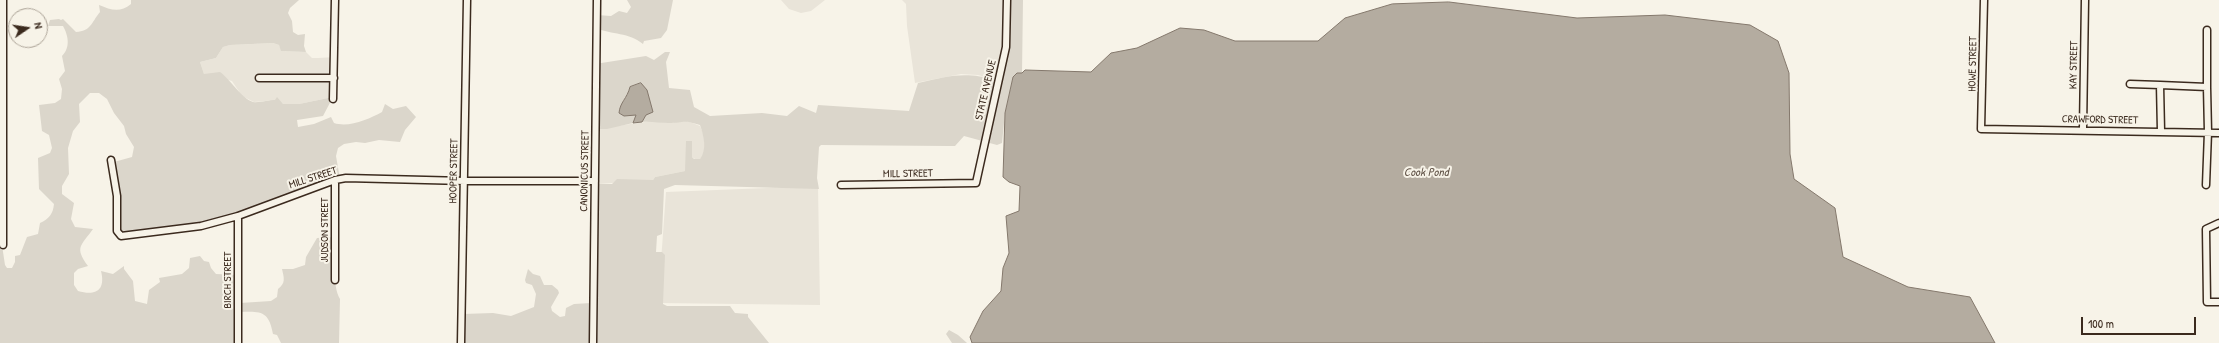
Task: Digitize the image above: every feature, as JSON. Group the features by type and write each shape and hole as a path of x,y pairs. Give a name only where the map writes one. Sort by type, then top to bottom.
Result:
{"street":[{"path":"3,0 3,245"},
{"path":"333,99 335,0"},
{"name":"HOOPER STREET","path":"461,343 467,0"},
{"name":"CANONICUS STREET","path":"593,343 597,0"},
{"name":"STATE AVENUE","path":"976,183 1006,47 1008,0"},
{"name":"HOWE STREET","path":"1981,128 1984,0"},
{"name":"KAY STREET","path":"2083,130 2085,0"},
{"path":"2206,185 2208,132 2207,30"},
{"path":"259,78 334,78"},
{"path":"2130,84 2207,87"},
{"path":"2160,85 2161,131"},
{"name":"CRAWFORD STREET","path":"1981,128 2219,133"},
{"name":"MILL STREET","path":"111,160 117,196 117,231 121,236 201,226 238,216 335,180 360,178 465,181 517,179 595,181"},
{"name":"JUDSON STREET","path":"335,180 335,280"},
{"name":"MILL STREET","path":"841,185 976,183"},
{"name":"BIRCH STREET","path":"238,216 238,343"},
{"path":"2218,223 2206,229 2207,302 2219,302"}],"shaded area":[{"path":"131,0 299,0 290,8 288,13 292,21 293,32 298,35 305,34 304,46 306,52 281,51 279,45 273,43 230,45 223,47 216,58 200,62 204,74 220,72 244,97 253,102 275,100 277,97 283,104 299,104 333,97 323,116 297,120 298,127 314,124 331,117 334,123 352,124 382,112 385,104 393,109 406,106 416,117 405,130 400,142 379,140 365,143 356,142 344,144 338,148 336,156 340,179 211,224 121,234 118,228 114,162 132,157 134,147 126,134 124,126 114,113 107,99 99,93 90,93 79,104 80,122 73,131 68,148 69,174 62,186 62,194 74,203 71,219 75,227 93,229 82,243 80,250 81,255 88,266 78,269 74,273 74,285 78,291 89,293 94,292 98,290 102,283 101,271 113,274 124,266 124,269 133,281 135,301 147,304 149,290 160,282 159,278 182,274 189,268 190,258 200,256 204,261 209,262 211,268 216,274 238,275 240,303 271,301 277,297 278,289 282,285 284,278 282,269 293,269 305,265 306,257 317,238 335,237 335,278 337,293 340,299 339,343 281,343 277,335 273,334 269,321 263,314 259,312 240,312 239,343 0,343 0,232 5,265 7,268 12,268 15,262 15,256 20,255 27,237 38,234 40,223 50,216 54,204 39,189 38,158 50,153 52,148 49,135 42,131 39,105 55,103 61,99 62,89 59,79 65,71 62,56 67,49 68,41 63,26 48,26 50,20 63,19 76,32 85,30 90,26 100,12 99,5 119,10 131,4"},
{"path":"627,0 673,0 667,30 661,38 644,41 643,44 632,37 596,28 597,15 611,16 619,11 627,13 631,7"},
{"path":"781,0 825,0 811,11 801,13 789,9"},
{"path":"902,0 1008,0 1008,29 997,80 978,75 961,74 915,83 907,26 906,4"},
{"path":"1008,0 1023,0 1022,73 1017,73 1013,77 1005,113 1002,143 997,145 964,136 955,146 821,145 819,147 817,178 819,189 675,185 664,189 662,234 657,236 656,252 662,252 665,255 663,304 667,306 730,306 735,313 748,314 748,317 769,343 462,343 463,314 493,313 511,316 534,307 536,294 532,285 526,283 525,280 528,269 533,274 540,276 544,285 552,285 558,290 559,293 551,307 552,311 560,317 565,316 566,308 574,304 591,303 598,184 612,184 617,179 653,180 655,177 685,171 686,141 692,141 692,157 694,159 700,159 704,151 703,134 700,125 686,122 642,122 646,115 630,87 619,113 636,115 633,123 607,129 595,129 595,64 646,56 654,60 665,52 670,52 666,62 669,88 690,90 694,107 710,116 762,113 787,116 799,106 816,113 818,105 909,111 918,83 966,75 997,80 1008,46"},
{"path":"273,43 279,45 282,51 306,52 312,58 336,57 333,97 299,104 283,104 276,100 254,102 242,96 232,81 204,74 200,62 216,58 223,47 230,45"},
{"path":"685,120 700,126 704,135 704,154 700,159 695,159 692,157 692,142 685,171 655,177 653,180 598,184 595,129 652,121 669,123"},
{"path":"818,186 820,305 658,303 666,192"},
{"path":"949,330 958,335 967,343 952,343 946,334"}],"water":[{"name":"Cook Pond","path":"1449,2 1577,18 1665,15 1750,25 1778,41 1789,73 1790,154 1794,179 1835,208 1843,257 1908,287 1970,297 1995,343 972,343 970,337 983,311 1001,291 1003,268 1009,253 1006,216 1019,211 1020,186 1009,182 1003,177 1005,113 1013,77 1017,73 1022,73 1025,70 1091,72 1111,53 1137,48 1180,28 1204,30 1235,41 1318,41 1345,18 1392,4"},
{"path":"641,83 647,90 653,112 646,115 642,122 633,123 636,115 624,116 619,113 630,87"}]}
